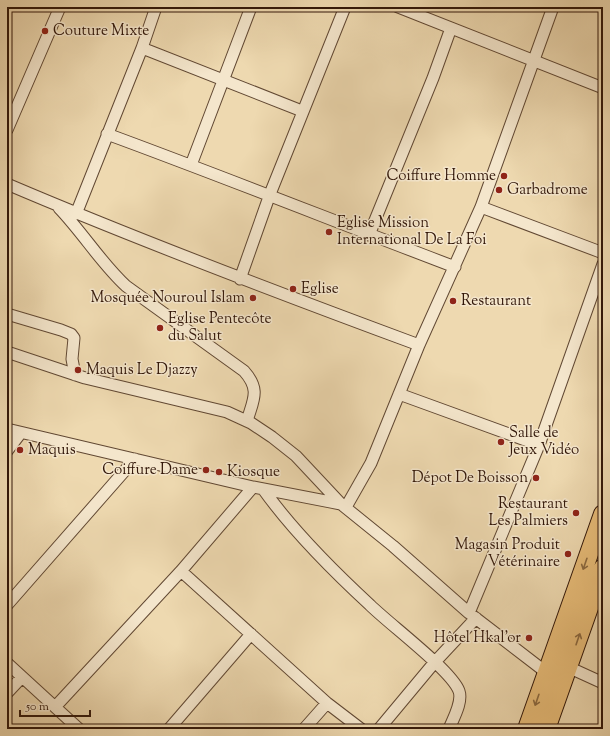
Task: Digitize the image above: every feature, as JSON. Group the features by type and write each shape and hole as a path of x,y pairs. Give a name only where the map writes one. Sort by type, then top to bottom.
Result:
{"main road":[{"path":"527,729 603,514"},
{"path":"546,729 603,568"}],"street":[{"path":"7,130 11,108 60,7"},
{"path":"76,214 142,48 156,7"},
{"path":"191,165 251,7"},
{"path":"240,279 302,110 345,7"},
{"path":"398,7 603,88"},
{"path":"343,505 371,464 419,345 481,207 532,61 553,7"},
{"path":"369,235 451,28"},
{"path":"142,48 302,110"},
{"path":"107,134 270,194 369,235 455,266"},
{"path":"7,184 76,214 240,279 419,345"},
{"path":"55,204 81,233 111,272 126,286 244,371 250,378 255,391 247,421"},
{"path":"481,207 603,253"},
{"path":"379,729 472,616 539,445 603,264"},
{"path":"7,314 71,334 74,338 72,359 75,375"},
{"path":"7,352 75,375 227,412 247,421 272,437 296,456 343,505 472,616 547,673"},
{"path":"399,394 539,445"},
{"path":"7,429 20,434 258,488 343,505"},
{"path":"7,451 20,434"},
{"path":"7,605 135,460"},
{"path":"55,707 258,488"},
{"path":"258,488 330,566 370,606 434,662 456,685 460,693 459,703 449,729"},
{"path":"181,571 327,703 361,729"},
{"path":"169,729 251,634"},
{"path":"7,663 79,729"},
{"path":"568,666 603,683"},
{"path":"7,693 22,676"},
{"path":"304,729 327,703"}],"place":[{"name":"Couture Mixte","path":"45,31"},
{"name":"Coiffure Homme","path":"504,176"},
{"name":"Garbadrome","path":"499,190"},
{"name":"Eglise Mission International De La Foi","path":"329,232"},
{"name":"Eglise","path":"293,289"},
{"name":"Mosquée Nouroul Islam","path":"253,298"},
{"name":"Restaurant","path":"453,301"},
{"name":"Eglise Pentecôte du Salut","path":"160,328"},
{"name":"Maquis Le Djazzy","path":"78,370"},
{"name":"Salle de Jeux Vidéo","path":"501,442"},
{"name":"Maquis","path":"20,450"},
{"name":"Coiffure Dame","path":"206,470"},
{"name":"Kiosque","path":"219,472"},
{"name":"Dépot De Boisson","path":"536,478"},
{"name":"Restaurant Les Palmiers","path":"576,513"},
{"name":"Magasin Produit Vétérinaire","path":"568,554"},
{"name":"Hôtel Hkal'or","path":"529,638"}]}
